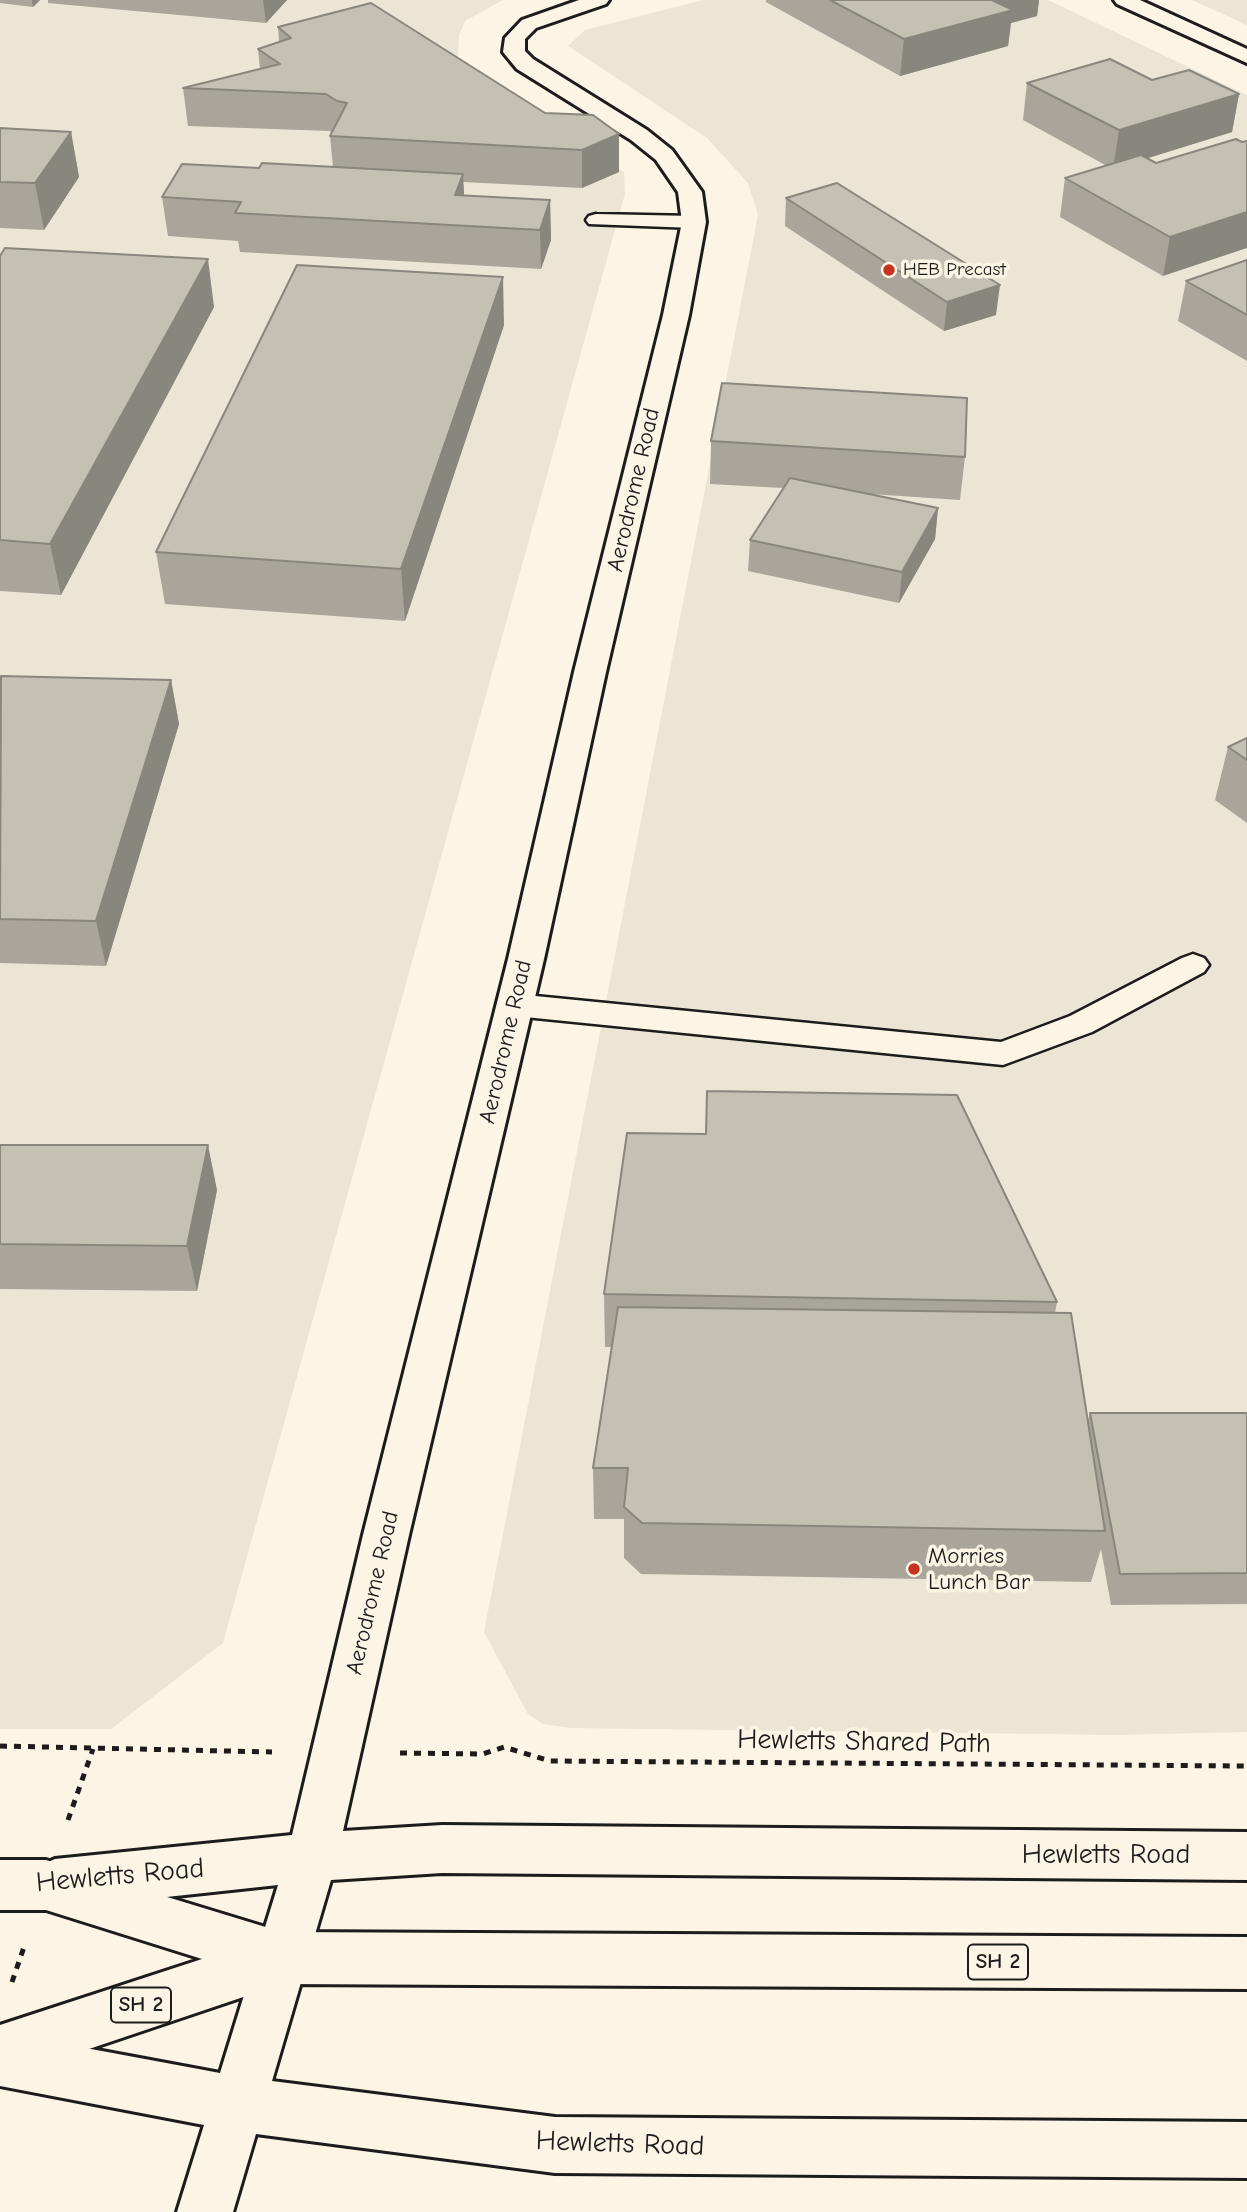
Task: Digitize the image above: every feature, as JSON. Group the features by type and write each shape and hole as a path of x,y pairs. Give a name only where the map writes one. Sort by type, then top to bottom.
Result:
{"main road":[{"name":"Aerodrome Road","path":"205,2212 312,1857 676,315 694,222 690,192 664,155 639,135 526,64 514,52 515,38 529,24 599,0"},
{"path":"1124,0 1247,57"},
{"name":"Hewletts Road","path":"23,1885 312,1857 443,1849 1247,1856"},
{"name":"SH 2","path":"23,1885 282,1958 1247,1963"},
{"name":"SH 2","path":"0,2052 282,1958"},
{"name":"Hewletts Road","path":"0,2059 239,2104 555,2145 1247,2150"}],"lane":[{"path":"597,220 694,222"},
{"path":"515,1004 1003,1054 1081,1024 1194,965"}],"path":[{"path":"0,1746 174,1752"},
{"name":"Hewletts Shared Path","path":"483,1754 504,1748 550,1761 1247,1766"}],"shaded area":[{"path":"0,0 503,0 465,21 459,36 458,61 624,172 625,194 223,1643 111,1729 0,1729"},
{"path":"703,0 1048,0 1247,95 1247,1732 1116,1735 571,1728 543,1724 528,1714 484,1632 758,215 748,183 707,138 568,46 585,30"},
{"path":"1192,0 1247,0 1247,25"}],"building":[{"path":"830,0 992,0 1013,10 904,39"},
{"path":"371,3 545,113 593,115 619,134 582,150 330,136 347,103 337,101 326,94 183,88 280,64 258,49 291,38 278,27"},
{"path":"1110,59 1152,80 1189,70 1239,94 1119,130 1027,83"},
{"path":"0,128 71,132 35,183 0,182"},
{"path":"1236,139 1247,141 1247,212 1170,237 1065,178 1141,155 1156,163"},
{"path":"262,163 463,174 455,195 550,200 540,230 235,213 241,202 162,197 182,164 259,168"},
{"path":"837,183 1000,285 947,302 786,198"},
{"path":"5,248 208,259 50,544 0,540 0,256"},
{"path":"1247,260 1247,315 1186,281"},
{"path":"297,265 503,277 401,569 156,552"},
{"path":"722,383 967,398 965,457 711,441"},
{"path":"790,478 938,508 902,572 750,540"},
{"path":"1,676 171,680 96,921 0,919"},
{"path":"1247,738 1247,760 1228,747"},
{"path":"707,1091 957,1095 1057,1302 604,1294 627,1133 706,1134"},
{"path":"0,1145 208,1145 187,1246 0,1244"},
{"path":"618,1307 1071,1313 1105,1531 642,1523 624,1507 628,1468 593,1468"},
{"path":"1090,1413 1247,1413 1247,1573 1120,1574"}],"place":[{"name":"HEB Precast","path":"889,270"},
{"name":"Morries Lunch Bar","path":"914,1569"}]}
